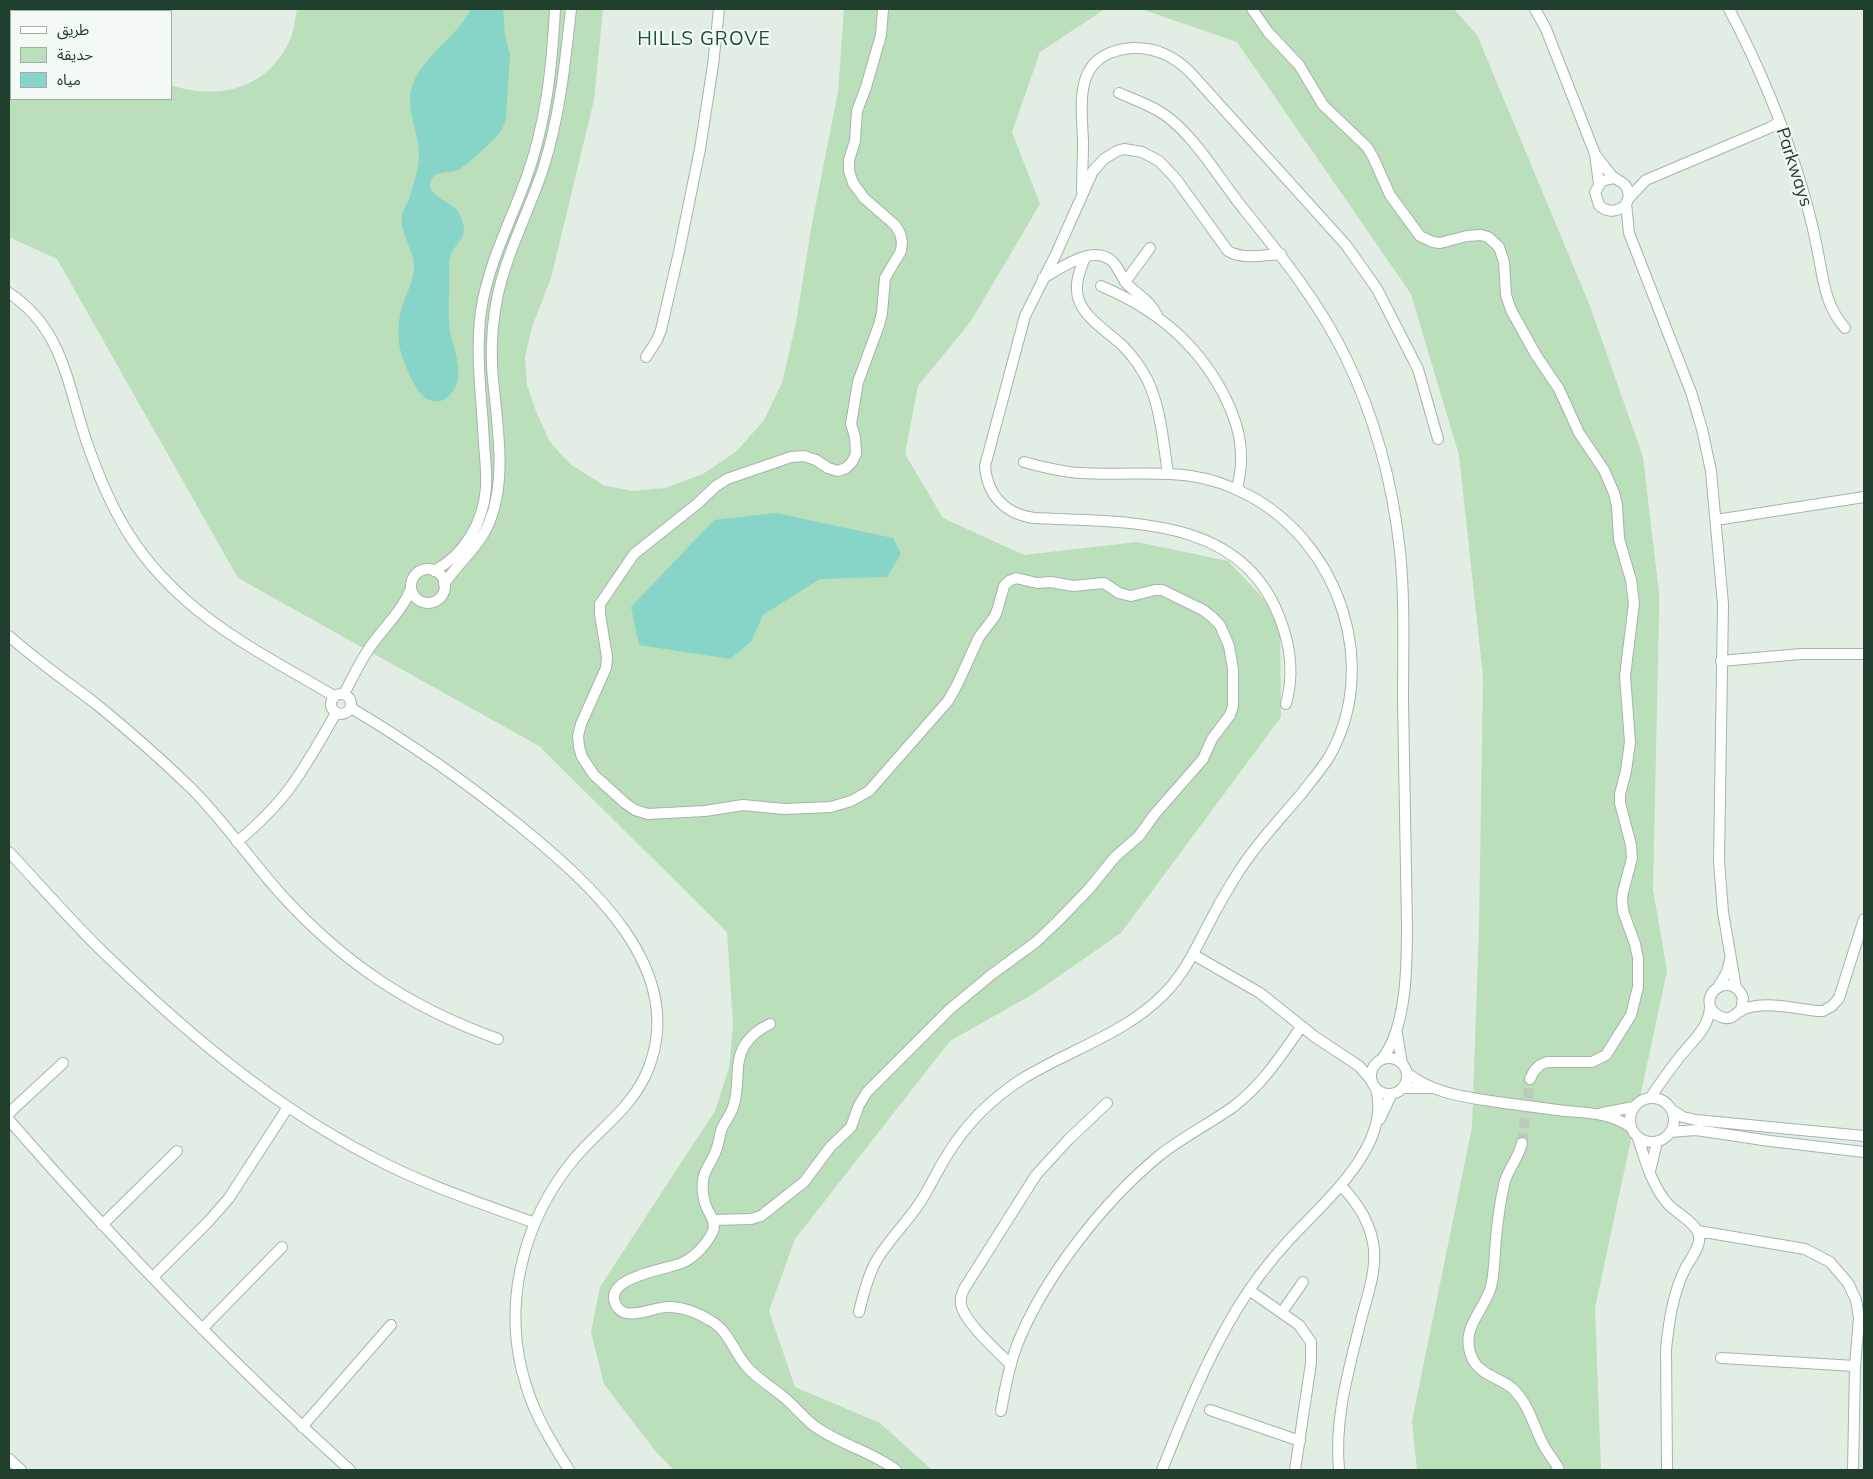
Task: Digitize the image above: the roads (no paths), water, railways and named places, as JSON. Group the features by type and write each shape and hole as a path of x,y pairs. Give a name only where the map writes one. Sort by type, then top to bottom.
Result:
{"street":[{"path":"434,571 449,562 462,549 476,526 483,506 486,476 479,364 481,311 499,245 526,179 539,138 550,78 555,9"},
{"path":"444,584 483,535 496,502 499,478 492,364 495,312 507,261 536,187 553,133 564,79 571,9"},
{"path":"646,357 661,330 679,252 704,121 719,9"},
{"path":"713,1220 761,1216 804,1182 831,1146 850,1127 864,1096 909,1048 970,992 1047,932 1088,890 1115,857 1139,836 1154,815 1203,759 1212,739 1226,723 1233,706 1233,669 1229,646 1220,626 1203,610 1162,590 1125,596 1104,583 1072,586 1051,582 1037,583 1016,578 1004,586 998,608 979,636 957,685 948,700 869,791 851,802 831,806 784,809 743,805 705,811 648,814 635,810 625,803 594,775 582,757 578,736 581,724 606,668 607,657 600,604 634,554 697,504 716,486 728,479 791,457 804,456 838,471 846,468 856,454 855,437 851,424 858,382 879,326 885,278 901,252 902,242 900,233 895,225 864,198 852,182 849,171 849,160 855,141 857,111 881,35 883,9"},
{"path":"1252,9 1268,32 1299,65 1323,105 1367,147 1390,195 1420,236 1440,243 1481,234 1488,237 1499,247 1504,262 1506,295 1511,310 1536,355 1559,389 1579,432 1604,470 1614,493 1618,512 1619,539 1631,580 1634,603 1625,676 1629,728 1628,757 1620,804 1631,845 1632,858 1622,901 1623,911 1638,958 1638,987 1631,1015 1606,1055 1592,1062 1547,1062 1540,1065 1534,1071 1530,1079"},
{"path":"1535,9 1546,29 1595,154 1599,184 1596,192 1596,201 1602,208 1610,211 1620,220 1629,233 1697,411 1710,471 1722,595 1719,861 1721,895 1736,988 1743,998 1765,1005 1817,1011 1832,1006 1836,1003 1841,993 1864,919"},
{"name":"Parkways","path":"1729,9 1756,64 1780,122 1808,209 1826,296 1833,313 1844,328"},
{"path":"1082,194 1081,99 1083,84 1089,71 1105,56 1128,49 1148,49 1167,54 1175,59 1190,72 1326,224 1367,274 1386,305 1418,369 1438,439"},
{"path":"1119,93 1156,109 1176,124 1281,254 1325,320 1356,382 1380,451 1397,528 1402,586 1407,926 1405,982 1397,1032 1391,1046 1372,1070 1371,1080"},
{"path":"1599,184 1606,179 1646,180 1780,122"},
{"path":"1281,254 1243,256 1233,254 1228,250 1171,172 1151,156 1133,150 1117,151 1104,159 1093,171 1062,242 1030,303 1020,330 987,456 986,476 993,494 1006,509 1024,517 1162,526 1200,538 1236,558 1253,574 1264,588 1274,604 1284,628 1291,673 1286,704"},
{"path":"1595,154 1617,179 1626,186 1629,233"},
{"path":"1610,211 1617,210 1646,180"},
{"path":"1125,282 1150,248"},
{"path":"1043,278 1085,257 1096,254 1106,258 1115,265 1125,282 1148,302 1158,318"},
{"path":"1085,257 1077,281 1079,302 1087,314 1131,355 1146,378 1156,404 1168,473"},
{"path":"1101,286 1129,300 1177,332 1195,351 1210,372 1235,419 1240,443 1241,467 1237,490"},
{"path":"9,294 29,310 42,324 61,356 91,454 117,515 143,554 174,590 211,622 238,641 339,695 351,701 350,708 345,714 336,713 330,705 339,695 378,636 397,615 417,573 425,570 434,571 442,578 444,584 440,598 430,603 409,607 397,615"},
{"path":"859,1312 866,1285 875,1262 920,1202 951,1149 977,1116 1001,1093 1037,1070 1140,1015 1168,990 1194,956 1214,913 1245,862 1327,760 1341,730 1351,684 1351,652 1347,628 1341,605 1328,575 1311,549 1290,525 1265,505 1237,490 1203,478 1168,473 1078,473 1050,469 1024,462"},
{"path":"1716,520 1864,496"},
{"path":"411,589 416,599 423,603"},
{"path":"9,636 100,707 192,789 279,891 325,938 370,975 420,1006 446,1019 498,1040"},
{"path":"1721,661 1801,654 1864,654"},
{"path":"350,708 392,733 469,786 577,875 617,919 633,944 652,987 657,1016 655,1045 648,1069 637,1092 628,1105 585,1146 548,1195 528,1240 518,1276 515,1313 521,1367 532,1402 554,1446 569,1470"},
{"path":"237,842 264,817 288,790 336,713"},
{"path":"9,852 95,944 144,990 207,1046 288,1107 350,1145 396,1169 441,1189 535,1223"},
{"path":"1194,956 1260,993 1327,1046 1355,1063 1365,1072 1376,1089 1379,1109 1378,1122"},
{"path":"1651,1097 1685,1050 1700,1033 1709,1018 1710,997 1727,972 1731,956"},
{"path":"1718,987 1729,985 1736,988"},
{"path":"1700,1033 1726,1018 1734,1016 1740,1010 1743,998"},
{"path":"1740,1010 1765,1005"},
{"path":"1710,1006 1716,1015 1726,1018"},
{"path":"770,1024 758,1030 740,1054 734,1106 722,1129 716,1152 704,1174 704,1202 713,1220 714,1228 707,1241 688,1260 638,1276 621,1285 616,1293 616,1304 622,1312 631,1314 656,1308 672,1307 688,1311 712,1321 721,1329 748,1368 788,1400 813,1424 896,1470"},
{"path":"1001,1411 1010,1365 1023,1332 1062,1265 1098,1218 1133,1180 1160,1155 1233,1106 1250,1092 1277,1062 1301,1026"},
{"path":"1376,1089 1383,1094 1391,1095 1403,1088 1407,1081 1407,1073 1402,1063 1397,1032"},
{"path":"1355,1063 1366,1064 1393,1058 1402,1063"},
{"path":"9,1113 63,1063"},
{"path":"1407,1073 1432,1088 1451,1094 1601,1114 1616,1119 1630,1127 1638,1138 1657,1189 1668,1204 1693,1224 1698,1231 1699,1243 1683,1272 1668,1329 1666,1349 1667,1470"},
{"path":"1638,1138 1644,1141 1658,1142 1667,1137 1674,1124 1665,1089 1667,1075"},
{"path":"1403,1088 1432,1088"},
{"path":"1162,1470 1192,1394 1209,1358 1249,1290 1278,1252 1340,1186 1366,1149 1391,1095"},
{"path":"1630,1127 1630,1113 1634,1107 1644,1099 1651,1097 1662,1100 1683,1117 1696,1120 1864,1136"},
{"path":"1010,1365 968,1319 961,1306 960,1298 1036,1175 1068,1140 1107,1103"},
{"path":"153,1277 214,1216 229,1198 288,1107"},
{"path":"1601,1114 1634,1107"},
{"path":"9,1120 102,1225 202,1330 302,1427 350,1470"},
{"path":"1670,1132 1696,1130 1864,1152"},
{"path":"1650,1172 1651,1161 1658,1142"},
{"path":"1522,1143 1518,1157 1505,1182 1495,1252 1494,1277 1487,1298 1470,1327 1469,1349 1473,1360 1481,1370 1504,1382 1520,1397 1532,1417 1545,1448 1559,1470"},
{"path":"102,1225 177,1151"},
{"path":"1339,1470 1339,1420 1348,1374 1372,1280 1374,1258 1372,1236 1364,1216 1352,1197 1340,1186"},
{"path":"1698,1231 1796,1246 1814,1252 1830,1262 1848,1283 1856,1300 1859,1318 1855,1366 1852,1470"},
{"path":"202,1330 282,1247"},
{"path":"1282,1312 1303,1282"},
{"path":"1249,1290 1282,1312 1304,1330 1312,1349 1295,1470"},
{"path":"302,1427 391,1325"},
{"path":"1721,1358 1855,1366"},
{"path":"1210,1410 1300,1441"},
{"path":"9,1459 21,1470"}],"water":[{"path":"471,9 503,9 505,35 510,55 506,116 501,131 462,168 439,173 431,181 430,186 435,194 459,213 464,229 463,235 451,254 449,262 449,323 457,358 458,379 451,394 446,399 434,401 428,399 416,387 402,357 398,337 400,315 414,272 412,254 402,223 402,214 412,189 419,160 410,95 423,65 457,29"},
{"path":"776,513 893,538 901,554 887,577 820,579 763,615 751,642 730,659 639,645 631,607 714,520"}],"tunnel":[{"path":"1522,1143 1530,1079"}],"district":[{"name":"HILLS GROVE","path":"704,39"}]}
